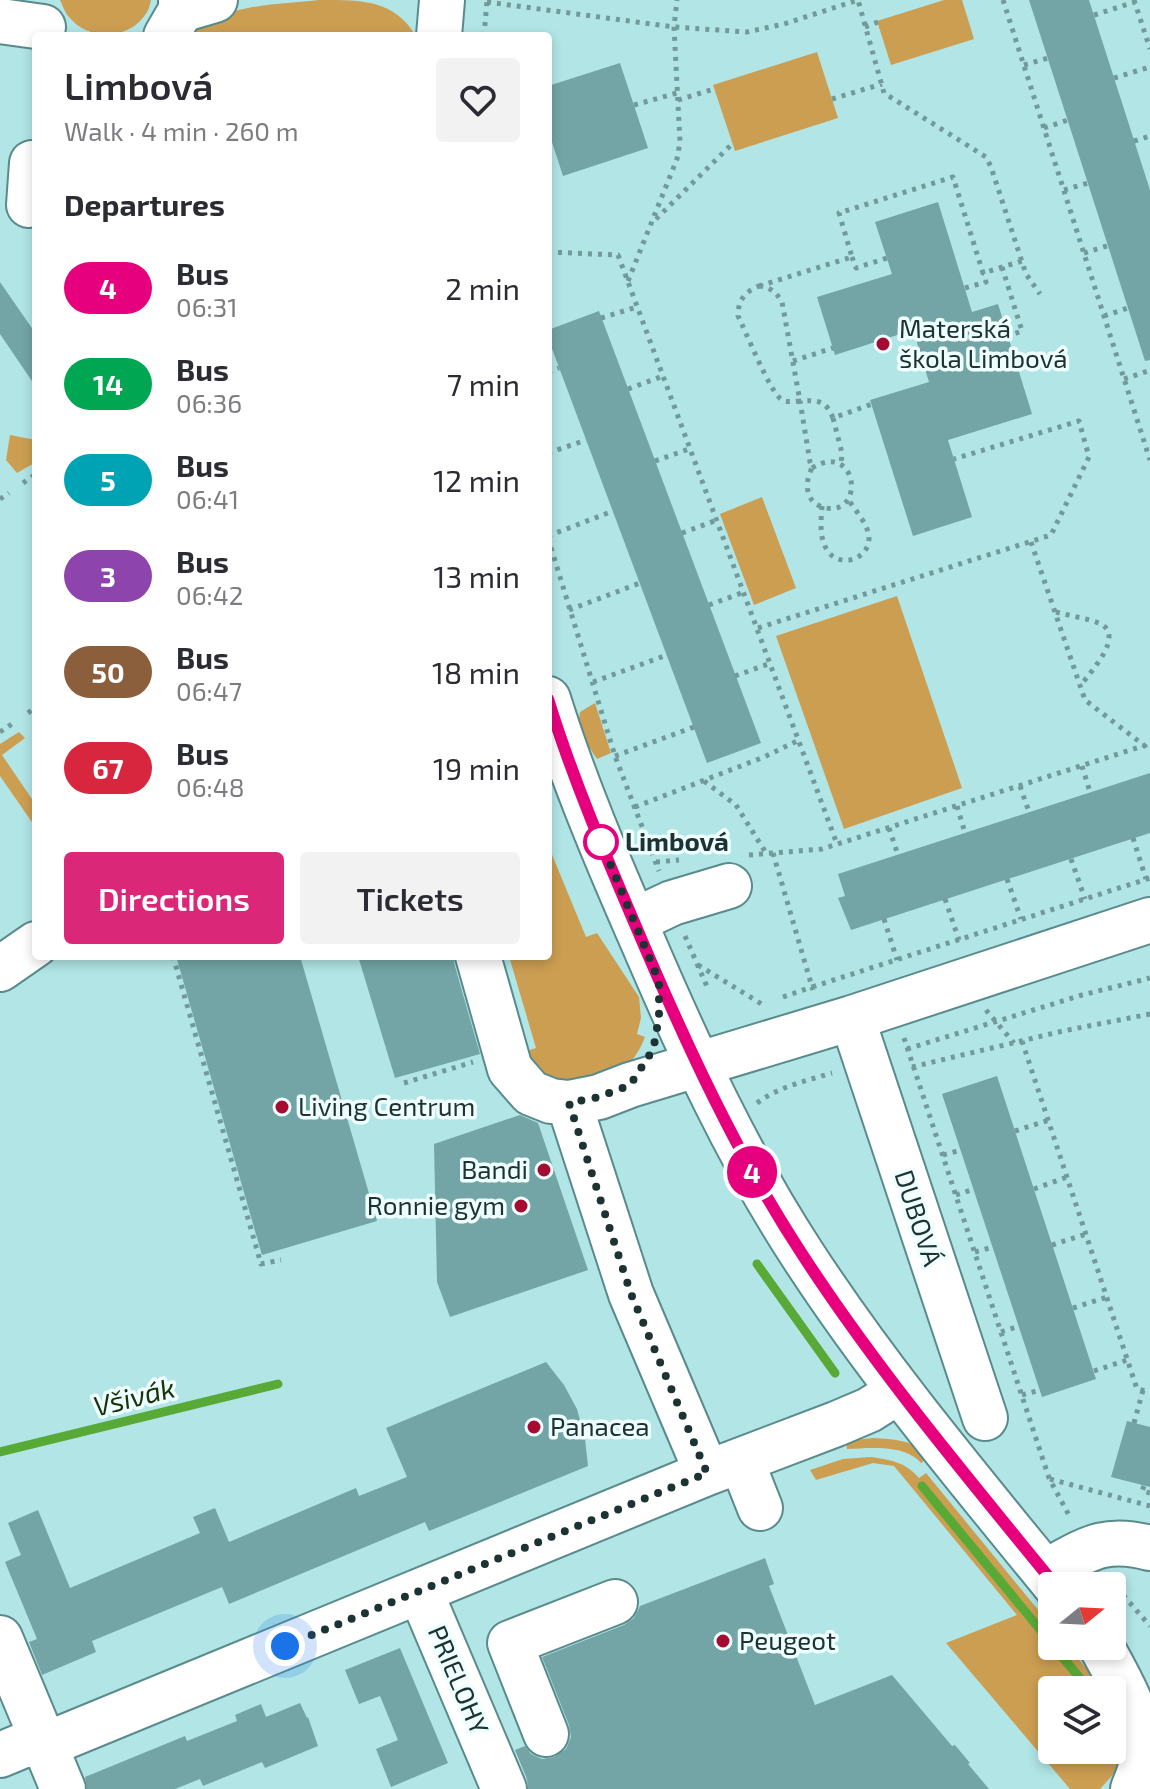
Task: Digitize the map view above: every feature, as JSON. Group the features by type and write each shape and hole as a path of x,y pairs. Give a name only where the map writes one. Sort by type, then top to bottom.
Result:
{"street":[{"path":"439,32 442,0"},
{"path":"0,21 42,21"},
{"path":"552,710 582,795 653,912 678,973 698,1065 763,1192 842,1314 899,1391 1044,1572"},
{"path":"653,912 732,871"},
{"path":"479,960 510,1069 531,1093 551,1101 569,1103 599,1097 698,1065 888,984 1149,892"},
{"path":"0,969 32,947"},
{"path":"630,1085 649,1056 659,1015 678,973"},
{"name":"DUBOVÁ","path":"829,1010 869,1070 985,1418"},
{"path":"569,1103 631,1294 724,1466 760,1508"},
{"path":"0,1755 24,1745 45,1745 724,1466 869,1410 899,1391"},
{"path":"1059,1572 1088,1549 1106,1544 1129,1543 1150,1548"},
{"name":"PRIELOHY","path":"420,1591 504,1789"},
{"path":"546,1734 510,1643 615,1602"},
{"path":"0,1638 63,1789"},
{"path":"1110,1660 1130,1698 1141,1739 1142,1763 1133,1789"},
{"path":"1116,1660 1150,1695"}],"path":[{"path":"627,282 677,159 680,142 674,27 677,0"},
{"path":"484,32 488,1 674,27 747,32 784,24 858,0 884,93 986,157 1026,274 1040,294"},
{"path":"1003,0 1150,460"},
{"path":"1094,15 1134,1 1150,49"},
{"path":"865,27 878,22"},
{"path":"1024,65 1048,58"},
{"path":"1114,78 1150,67"},
{"path":"832,99 882,84"},
{"path":"678,100 714,89"},
{"path":"634,105 677,93"},
{"path":"1044,128 1068,120"},
{"path":"1134,141 1150,136"},
{"path":"653,223 732,144"},
{"path":"890,257 856,268 839,213 953,177 986,282 965,288"},
{"path":"1064,190 1088,183"},
{"path":"1084,253 1107,246"},
{"path":"552,252 618,255 837,844"},
{"path":"841,465 842,453 833,418 826,405 820,400 784,401 777,397 738,316 738,305 751,289 852,257"},
{"path":"983,273 1022,261"},
{"path":"1002,267 1022,331 1008,336"},
{"path":"759,286 777,293 782,302 812,468"},
{"path":"601,318 637,307"},
{"path":"1104,316 1128,308"},
{"path":"793,361 833,348"},
{"path":"552,371 559,368"},
{"path":"1124,379 1148,371"},
{"path":"628,389 663,376"},
{"path":"833,418 872,404"},
{"path":"758,628 1051,535 1089,457 1079,421 954,459"},
{"path":"552,452 586,440"},
{"path":"655,461 689,449"},
{"path":"821,463 841,465 849,472 852,482 848,499 837,507 817,505 809,498 806,488 812,468 821,463"},
{"path":"23,483 32,477"},
{"path":"0,499 9,493"},
{"path":"822,506 820,530 827,550 839,560 856,559 864,552 869,538 848,499"},
{"path":"552,535 613,511"},
{"path":"682,533 717,520"},
{"path":"1031,542 1085,700 1149,746"},
{"path":"552,551 615,756 656,862 653,912 678,973 708,991"},
{"path":"569,610 640,583"},
{"path":"709,605 744,592"},
{"path":"1055,612 1099,623 1106,628 1110,639 1108,647 1081,685"},
{"path":"593,682 667,655"},
{"path":"735,676 771,663"},
{"path":"28,713 32,710"},
{"path":"0,732 15,722"},
{"path":"615,756 694,727"},
{"path":"635,807 764,757 799,740"},
{"path":"732,871 770,853 822,849 1149,746"},
{"path":"1082,766 1090,792"},
{"path":"703,780 736,805 770,853 829,1010"},
{"path":"1020,786 1029,812"},
{"path":"957,806 965,833"},
{"path":"889,828 898,855"},
{"path":"897,960 1085,899 1149,892 1133,838"},
{"path":"656,862 687,859"},
{"path":"1071,859 1085,899"},
{"path":"1007,879 1021,919"},
{"path":"945,899 959,940"},
{"path":"884,919 897,960 888,984 913,1067 1049,1478 1078,1531"},
{"path":"174,960 261,1264 281,1260"},
{"path":"678,973 771,1010"},
{"path":"869,1070 908,1049 1082,995 1150,978"},
{"path":"748,1009 762,1004 829,1010 888,984"},
{"path":"727,1125 783,1087 869,1070 913,1067 1150,1014"},
{"path":"1022,1041 1137,1389 1147,1391 1134,1423"},
{"path":"1015,1131 1049,1120"},
{"path":"943,1155 961,1150"},
{"path":"1034,1189 1068,1177"},
{"path":"956,1195 974,1189"},
{"path":"1052,1245 1086,1234"},
{"path":"975,1252 993,1247"},
{"path":"1073,1308 1107,1297"},
{"path":"1001,1332 1019,1326"},
{"path":"1094,1371 1127,1360"},
{"path":"1022,1395 1040,1390"},
{"path":"1049,1478 1150,1506"},
{"path":"1144,1486 1142,1491 1150,1493"},
{"path":"1126,1598 1150,1626"}],"shaded area":[{"path":"60,0 151,0 148,11 140,21 121,32 87,31 68,15"},
{"path":"320,0 376,4 398,15 413,32 195,32 234,11"},
{"path":"944,0 962,0 974,39 891,65 877,21"},
{"path":"817,52 838,118 735,151 713,85"},
{"path":"10,435 32,439 32,464 17,473 6,460"},
{"path":"762,497 796,588 754,605 720,514"},
{"path":"897,596 962,788 844,829 776,636"},
{"path":"595,703 611,753 597,759 584,737 579,719 580,712"},
{"path":"19,732 25,738 2,755 32,799 32,822 0,776 0,744"},
{"path":"552,855 586,937 597,933 639,997 641,1018 637,1034 645,1037 629,1064 619,1071 595,1080 550,1087 524,1052 536,1048 510,960 552,960"},
{"path":"873,1438 911,1444 929,1457 921,1463 896,1450 847,1449 846,1441"},
{"path":"871,1457 903,1465 919,1478 926,1473 1038,1610 1038,1660 1079,1660 1092,1676 1038,1676 1038,1751 946,1643 1017,1615 894,1466 873,1463 816,1480 810,1470 843,1459"},
{"path":"1049,1764 1118,1764 1100,1789 1070,1789"}],"building":[{"path":"1029,0 1089,0 1150,190 1150,360 1145,361"},
{"path":"620,63 648,148 563,176 552,142 552,85"},
{"path":"938,202 972,312 998,304 1032,414 948,440 972,517 913,536 870,400 929,382 913,330 835,355 817,297 892,274 875,222"},
{"path":"0,282 32,328 32,381 0,334"},
{"path":"599,311 761,743 707,763 552,349 552,329"},
{"path":"1150,773 1150,833 851,930 838,898 845,896 838,874"},
{"name":"Living Centrum","path":"177,960 301,960 377,1221 262,1255"},
{"path":"359,960 454,960 480,1054 395,1078"},
{"path":"997,1076 1096,1379 1042,1397 942,1094"},
{"path":"520,1115 538,1123 588,1270 450,1317 437,1282 434,1144"},
{"path":"546,1362 577,1409 588,1466 429,1531 425,1522 229,1604 222,1587 92,1641 96,1652 42,1675 29,1642 37,1639 5,1562 21,1555 8,1523 38,1510 70,1588 200,1533 193,1517 215,1508 229,1542 356,1488 359,1496 407,1477 386,1428"},
{"path":"1127,1421 1150,1427 1150,1487 1111,1477"},
{"path":"765,1558 774,1584 769,1586 815,1705 892,1675 952,1746 955,1745 989,1789 528,1789 515,1750 525,1746 531,1754 542,1759 554,1757 566,1749 571,1737 542,1657 624,1625 634,1618 640,1606"},
{"path":"400,1648 448,1763 391,1787 376,1749 398,1740 380,1696 359,1704 345,1670"},
{"path":"300,1703 318,1746 265,1768 262,1762 203,1786 200,1779 175,1789 87,1789 85,1777 185,1736 187,1741 237,1721 235,1715 261,1704 266,1717"}],"waterway":[{"path":"757,1264 835,1373"},
{"name":"Všivák","path":"0,1452 278,1384"},
{"path":"922,1486 1038,1627"},
{"path":"1065,1660 1078,1676"}],"bus line":[{"name":"4","path":"552,713 582,795 659,981 720,1111 763,1192 842,1314 899,1391 1045,1572"}],"place":[{"name":"Materská škola Limbová","path":"883,344"},
{"name":"Limbová","path":"601,842"},
{"name":"Living Centrum","path":"282,1107"},
{"name":"Bandi","path":"544,1170"},
{"name":"Ronnie gym","path":"521,1206"},
{"name":"Panacea","path":"534,1427"},
{"name":"Peugeot","path":"723,1641"}],"route":[{"path":"285,1646 707,1473 631,1294 569,1103 599,1097 630,1085 649,1056 659,1015 659,981 601,842"}]}
